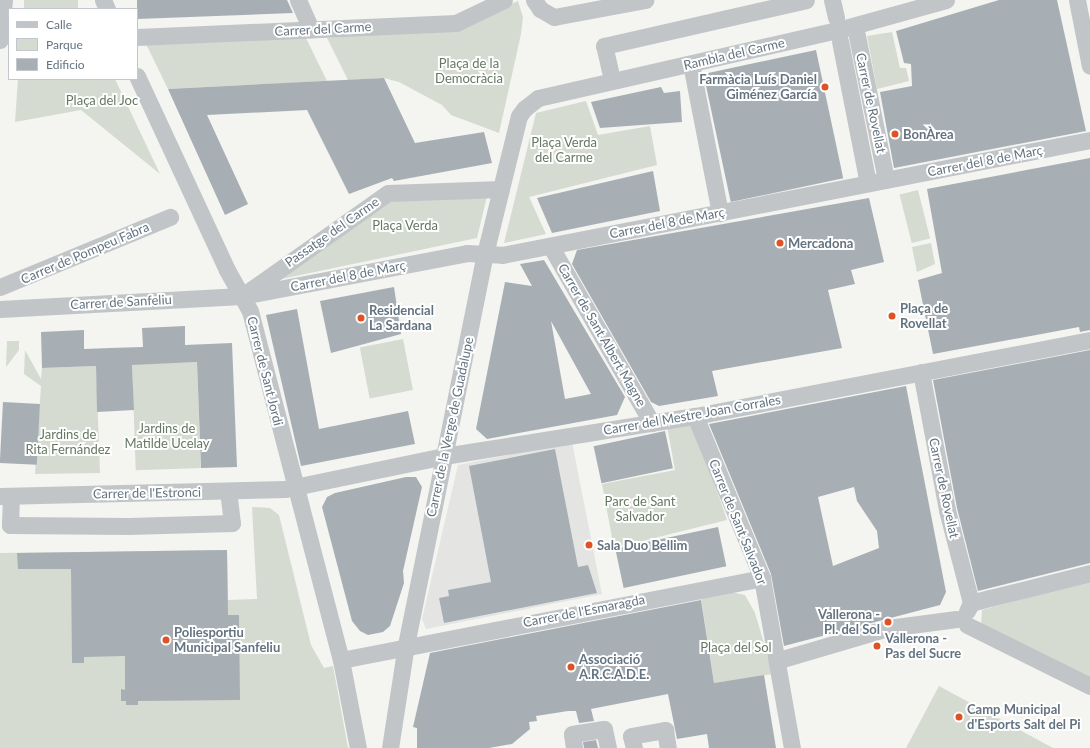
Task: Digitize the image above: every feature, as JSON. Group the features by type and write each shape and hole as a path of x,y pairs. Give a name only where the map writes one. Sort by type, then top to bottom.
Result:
{"street":[{"path":"0,40 4,0"},
{"path":"298,0 311,29"},
{"name":"Carrer del Carme","path":"138,36 456,23 504,0"},
{"path":"534,0 547,15 566,16 646,0"},
{"path":"610,71 604,46 806,0"},
{"path":"832,0 836,18"},
{"name":"Rambla del Carme","path":"524,109 538,98 855,26 946,0"},
{"path":"1077,0 1090,66"},
{"name":"Carrer de Rovellat","path":"855,26 886,180"},
{"name":"Carrer de Rovellat","path":"840,41 867,178"},
{"path":"691,64 720,212"},
{"name":"Carrer de Sant Jordi","path":"138,78 210,237 242,296 255,327 295,488 341,660 358,748"},
{"name":"Carrer de la Verge de Guadalupe","path":"390,748 406,645 485,254 519,116 524,109"},
{"name":"Carrer del 8 de Març","path":"242,296 467,253 502,255 552,247 720,212 1090,140"},
{"name":"Passatge del Carme","path":"242,296 388,193 501,189"},
{"name":"Carrer de Pompeu Fabra","path":"0,287 170,217"},
{"name":"Carrer de Sant Albert Magne","path":"552,247 652,423"},
{"name":"Carrer de Sanfeliu","path":"0,309 242,296"},
{"name":"Carrer del Mestre Joan Corrales","path":"295,488 444,456 695,416 1090,340"},
{"name":"Carrer de Rovellat","path":"921,372 965,615"},
{"name":"Carrer de Sant Salvador","path":"695,416 762,578 779,660 792,748"},
{"name":"Carrer de l'Estronci","path":"5,496 228,492 295,488"},
{"path":"5,496 10,525 129,526 232,523 228,492"},
{"path":"779,660 888,628 965,615 1090,573"},
{"name":"Carrer de l'Esmaragda","path":"406,645 762,578"},
{"path":"965,615 1090,686"},
{"path":"341,660 406,645"},
{"path":"574,748 572,734 604,729 608,748"},
{"path":"634,748 632,736 665,730 668,748"}],"shaded area":[{"path":"572,442 602,594 426,629 422,619 458,465"}],"green space":[{"path":"24,0 78,0 78,8 24,8"},
{"name":"Plaça de la Democràcia","path":"518,1 523,17 521,34 499,133 451,115 442,105 399,82 384,78 348,80 327,38 457,29"},
{"path":"892,32 900,68 906,68 909,81 877,89 867,36"},
{"path":"305,36 327,81 168,89 146,44"},
{"name":"Plaça del Joc","path":"18,80 115,80 160,174 81,110 15,122"},
{"name":"Plaça Verda del Carme","path":"586,101 598,135 650,126 657,165 529,197 546,234 504,243 536,113"},
{"path":"918,190 930,239 912,243 900,195"},
{"name":"Plaça Verda","path":"488,192 477,238 272,281 395,197"},
{"path":"931,243 935,264 917,272 912,247"},
{"path":"403,339 413,390 370,398 360,347"},
{"path":"7,341 19,341 19,350 6,367"},
{"name":"Jardins de Rita Fernández","path":"25,350 41,379 42,368 96,366 100,473 35,474 41,386 24,374"},
{"name":"Jardins de Matilde Ucelay","path":"197,362 201,468 136,470 132,364"},
{"name":"Parc de Sant Salvador","path":"693,421 727,520 614,548 602,484 675,470 667,426"},
{"name":"Poliesportiu Municipal Sanfeliu","path":"252,507 270,508 279,515 311,645 324,668 333,666 348,748 0,748 0,553 227,550 228,600 257,599"},
{"path":"1090,581 1090,679 981,626 982,610"},
{"name":"Plaça del Sol","path":"731,592 745,595 755,613 773,674 714,683 701,598"},
{"name":"Camp Municipal d'Esports Salt del Pi","path":"939,686 1053,748 906,748"}],"building":[{"path":"137,0 287,0 293,13 138,19"},
{"path":"999,0 1057,0 1086,131 894,168 880,92 912,86 911,64 904,63 896,31"},
{"path":"816,50 843,178 731,202 704,74"},
{"path":"384,78 415,143 484,132 492,163 394,181 392,178 349,194 307,110 207,115 248,204 225,215 168,89"},
{"path":"661,87 664,93 680,91 682,122 600,128 591,102"},
{"path":"1090,158 1090,330 1080,332 1079,327 933,354 918,280 942,273 927,189"},
{"path":"653,171 660,211 552,233 537,198"},
{"path":"869,198 884,262 851,270 855,284 828,290 842,348 712,371 718,396 659,406 651,402 572,264 577,250"},
{"path":"544,260 625,397 617,415 487,439 476,429 505,282 532,286 520,264","holes":["551,321 591,394 565,399"]},
{"name":"Residencial La Sardana","path":"394,287 401,334 331,353 320,301"},
{"path":"297,309 319,429 408,411 415,444 301,466 266,315"},
{"path":"185,326 185,345 232,343 237,467 201,468 197,362 132,365 134,410 97,412 96,366 42,368 41,332 84,330 84,349 143,347 142,328"},
{"path":"1090,350 1090,563 978,591 957,508 933,380"},
{"path":"906,386 946,592 940,605 784,646 771,574 709,424","holes":["854,487 857,501 877,531 879,548 833,566 818,497"]},
{"path":"3,402 40,404 37,465 0,463"},
{"path":"665,431 673,468 601,483 594,446"},
{"path":"555,449 578,567 588,565 597,593 444,623 439,598 449,596 448,590 491,582 469,466"},
{"path":"406,477 416,477 422,487 403,571 404,583 390,626 383,632 368,635 360,631 352,621 322,507 327,497 335,493"},
{"path":"718,527 726,566 624,588 615,549"},
{"path":"227,550 228,615 239,615 240,700 138,701 138,705 126,705 126,701 121,701 121,689 125,690 125,656 84,657 84,663 72,663 71,569 18,569 17,553"},
{"path":"701,600 714,683 764,675 776,748 709,748 707,734 677,739 668,694 591,709 594,721 579,723 576,711 536,716 537,721 529,722 530,729 512,744 489,748 417,748 417,728 413,727 430,653"},
{"path":"596,740 598,748 584,748 583,742"}],"place":[{"name":"Farmàcia Luís Daniel Giménez García","path":"825,87"},
{"name":"BonÀrea","path":"895,134"},
{"name":"Mercadona","path":"780,243"},
{"name":"Plaça de Rovellat","path":"892,316"},
{"name":"Residencial La Sardana","path":"361,318"},
{"name":"Sala Duo Bellim","path":"589,545"},
{"name":"Vallerona - Pl. del Sol","path":"888,622"},
{"name":"Poliesportiu Municipal Sanfeliu","path":"166,640"},
{"name":"Vallerona - Pas del Sucre","path":"877,646"},
{"name":"Associació A.R.C.A.D.E.","path":"571,667"},
{"name":"Camp Municipal d'Esports Salt del Pi","path":"959,717"}]}
